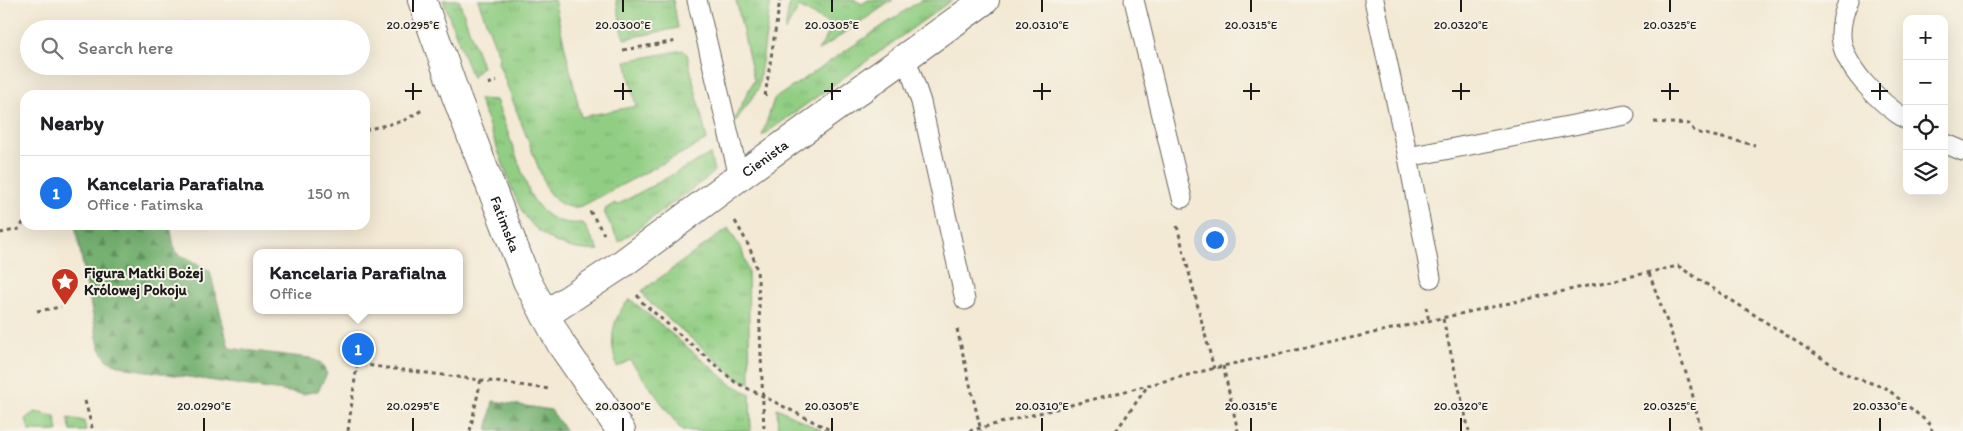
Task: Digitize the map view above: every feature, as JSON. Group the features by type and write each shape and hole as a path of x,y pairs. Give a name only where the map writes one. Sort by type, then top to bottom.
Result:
{"street":[{"name":"Fatimska","path":"422,0 527,281 561,344 621,431"},
{"name":"Cienista","path":"545,315 622,264 738,177 904,60 985,0"}],"lane":[{"path":"697,0 738,177"},
{"path":"1134,0 1182,198"},
{"path":"1374,0 1408,157 1431,278"},
{"path":"1848,0 1842,16 1841,35 1846,56 1870,90 1896,114 1903,118"},
{"path":"904,60 910,70 921,102 965,300"},
{"path":"1408,157 1625,115"},
{"path":"1948,145 1963,151"}],"path":[{"path":"765,96 780,0"},
{"path":"623,50 679,40"},
{"path":"370,129 403,121 432,105"},
{"path":"1625,115 1641,121 1689,124 1694,132 1755,145"},
{"path":"590,211 607,239"},
{"path":"735,220 750,245 756,267 764,431"},
{"path":"0,233 20,229"},
{"path":"969,431 1223,366 1678,266 1850,376 1886,388 1931,425 1932,431"},
{"path":"1649,273 1690,384 1701,431"},
{"path":"644,303 735,382 832,431"},
{"path":"37,311 61,307"},
{"path":"1443,318 1469,431"},
{"path":"348,431 357,364 481,379 551,390"},
{"path":"1223,366 1238,431"},
{"path":"470,431 481,379"},
{"path":"1116,431 1149,384"},
{"path":"86,401 93,431"}],"green space":[{"path":"443,0 459,0 482,67 472,78"},
{"path":"478,0 554,0 581,117 636,106 626,61 683,50 687,54 707,140 582,206 571,207 558,202 547,190 498,62 499,56"},
{"path":"616,0 673,0 678,28 624,39"},
{"path":"736,0 771,0 758,89 736,121 735,118 754,80"},
{"path":"790,0 855,0 862,4 868,0 893,0 818,51 833,26 799,7 785,31"},
{"path":"921,0 952,0 762,136 774,99"},
{"path":"479,99 496,100 530,194 535,202 552,218 558,221 583,223 599,250 574,248 551,240 541,233 524,214 514,194"},
{"path":"710,154 714,171 710,176 619,242 604,212 606,211 605,209 615,203 617,205"},
{"path":"728,228 742,250 748,271 750,383 737,378 647,300 642,291"},
{"path":"76,230 171,230 175,252 210,271 229,348 310,358 321,363 327,374 318,391 303,394 127,368 108,361 99,347"},
{"path":"630,299 731,384 750,394 751,431 682,431 630,360 617,367 613,349 613,331 619,314"},
{"path":"493,401 551,410 566,431 487,431"},
{"path":"777,408 822,431 778,431"},
{"path":"35,412 55,416 58,431 29,431 26,418"},
{"path":"68,418 84,421 86,431 71,431"}],"place":[{"name":"Figura Matki Bożej Królowej Pokoju","path":"65,306"},
{"name":"Kancelaria Parafialna","path":"358,349"}]}
